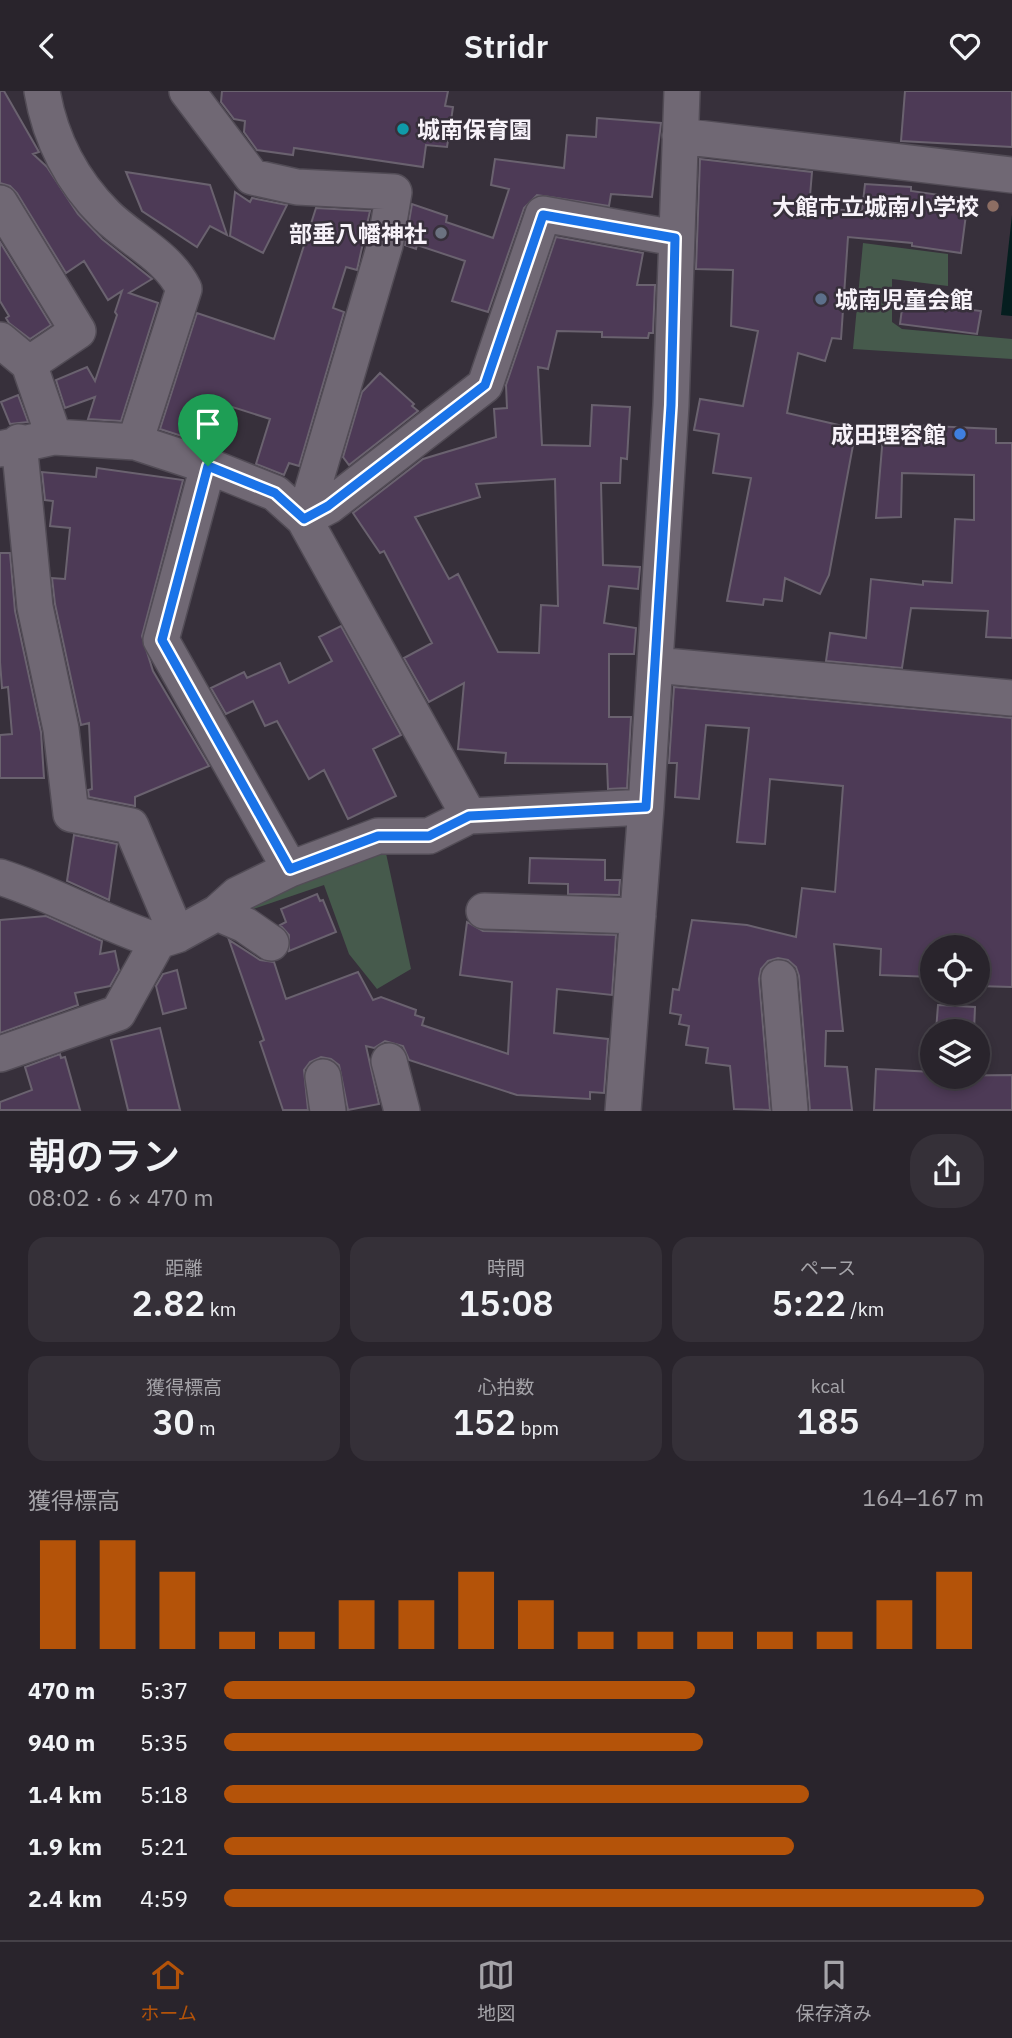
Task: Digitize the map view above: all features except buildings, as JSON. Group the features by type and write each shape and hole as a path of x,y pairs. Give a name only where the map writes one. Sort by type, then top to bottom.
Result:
{"street":[{"path":"42,91 47,121 71,171 106,214 176,272 184,289 135,442"},
{"path":"187,91 252,177 297,187 394,192 384,244 304,519"},
{"path":"623,1111 646,807 671,405 682,91"},
{"path":"680,136 1012,174"},
{"path":"0,203 78,331 29,364"},
{"path":"304,519 328,506 485,385 543,215 675,238"},
{"path":"0,340 29,364 54,437"},
{"path":"167,938 131,826 71,814 61,729 35,607 10,446 54,437 135,442 208,466 275,493 304,519 469,816"},
{"path":"208,466 162,640 290,869"},
{"path":"655,665 1012,698"},
{"path":"0,1054 118,1013 167,938 218,913 237,895 290,869 378,836 429,836 469,816 646,807"},
{"path":"0,877 23,884 113,927 167,938"},
{"path":"484,911 638,916"},
{"path":"218,913 245,925 271,943"},
{"path":"779,978 790,1111"},
{"path":"389,1061 402,1111"}],"shaded area":[{"path":"1012,215 1012,316 1001,315"},
{"path":"863,243 948,254 948,286 892,279 892,322 902,329 1012,339 1012,359 853,349"},
{"path":"384,844 411,969 377,989 349,954 324,885 250,910 244,897"}],"place":[{"name":"城南保育園","path":"403,129"},
{"name":"大館市立城南小学校","path":"993,206"},
{"name":"部垂八幡神社","path":"441,233"},
{"name":"城南児童会館","path":"821,299"},
{"name":"成田理容館","path":"960,434"}],"route":[{"path":"543,215 675,238 671,405 646,807 469,816 429,836 378,836 290,869 162,640 208,466 275,493 304,519 328,506 485,385 543,215"}]}
